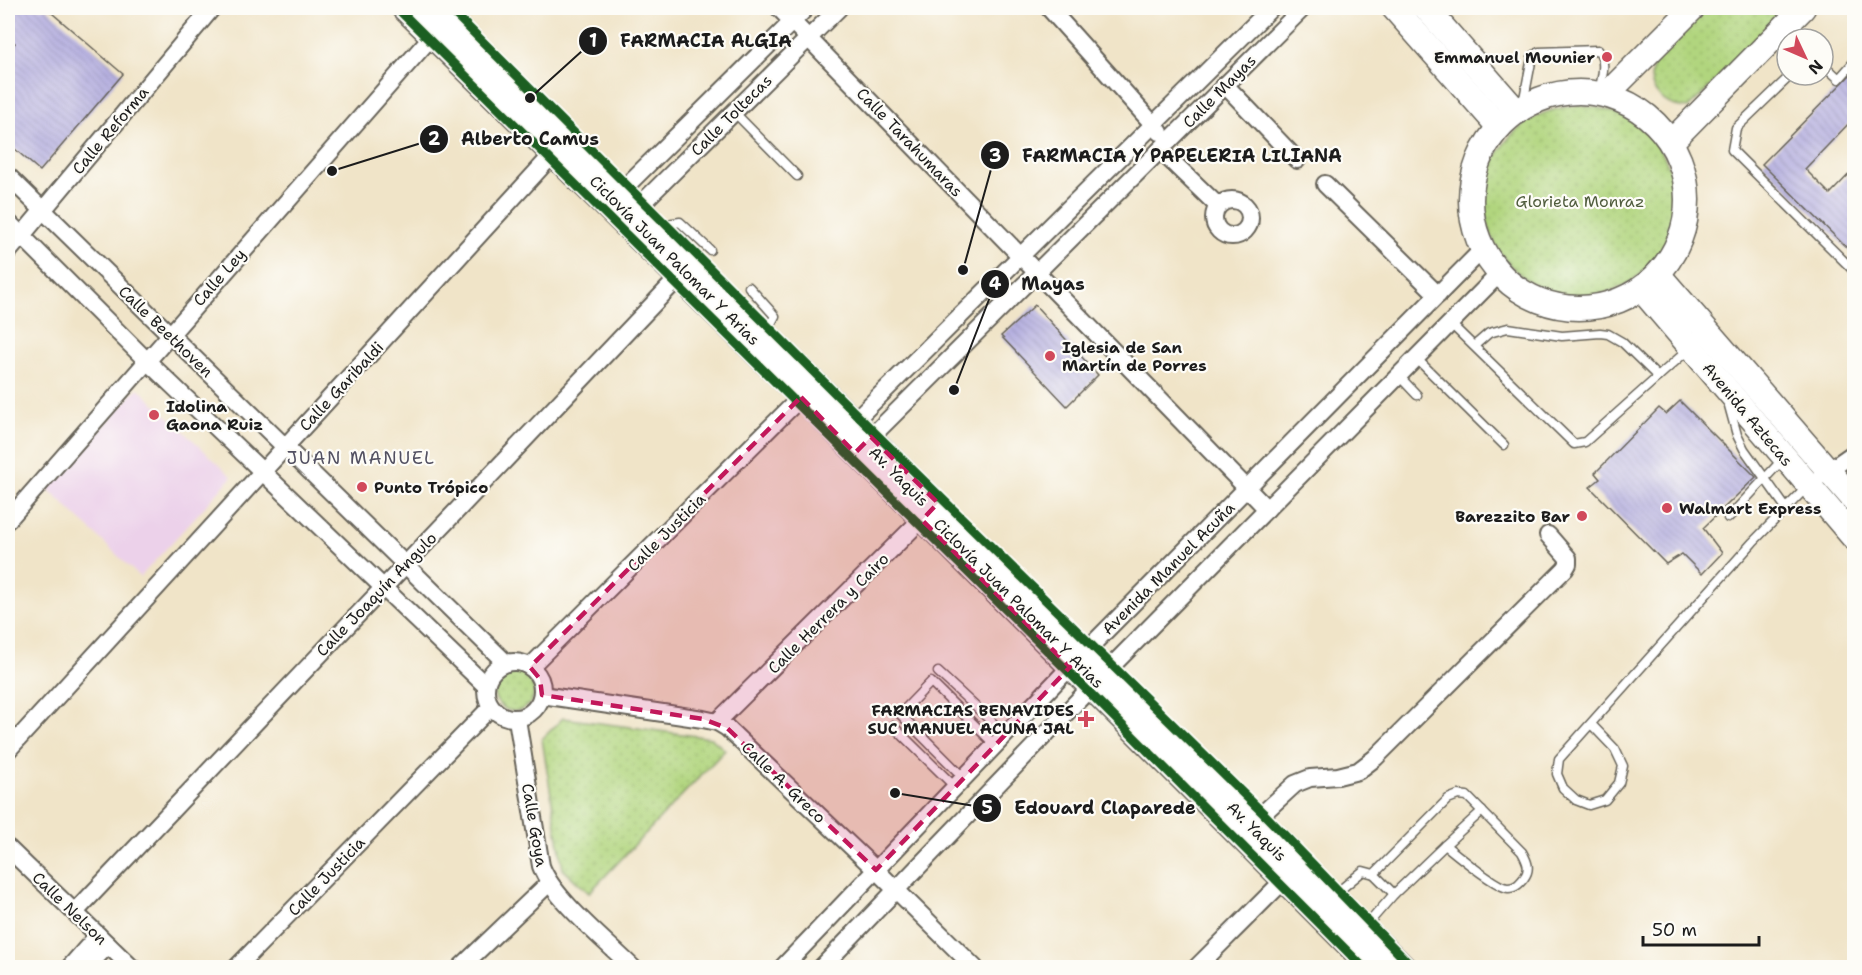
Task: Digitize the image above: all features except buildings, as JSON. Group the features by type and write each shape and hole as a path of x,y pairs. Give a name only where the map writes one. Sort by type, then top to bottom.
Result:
{"street":[{"name":"Calle Reforma","path":"8,252 212,8"},
{"name":"Av. Yaquis","path":"404,8 445,18 622,206 679,277 801,397 854,437"},
{"name":"Calle Tarahumaras","path":"779,8 1267,509"},
{"name":"Calle Toltecas","path":"622,206 806,8"},
{"name":"Calle Toltecas","path":"622,206 734,112 839,8"},
{"path":"1049,8 1153,124 1164,145 1218,206"},
{"name":"Calle Mayas","path":"854,437 1021,256 1271,8"},
{"name":"Calle Mayas","path":"854,437 1036,272 1303,8"},
{"path":"1394,8 1513,116"},
{"path":"1426,8 1513,116"},
{"path":"1603,95 1693,8"},
{"path":"1671,142 1803,8"},
{"name":"Av. Yaquis","path":"445,18 553,154 622,206 657,226 766,333 854,437 1356,935 1404,968"},
{"name":"Calle Ley","path":"8,520 445,18"},
{"path":"1225,85 1297,160"},
{"path":"1588,92 1603,95 1636,108 1661,129 1671,142 1680,160 1685,180 1687,200 1685,220 1675,249 1649,282 1624,299 1587,309 1548,305 1530,298 1514,287 1499,274 1482,250 1471,214 1473,177 1488,142 1513,116 1533,102 1560,94 1588,92"},
{"name":"Calle Garibaldi","path":"8,750 553,154"},
{"name":"Calle Beethoven","path":"8,176 506,663"},
{"path":"1325,184 1438,295"},
{"name":"Calle Beethoven","path":"8,222 146,360 486,686"},
{"name":"Avenida Manuel Acuña","path":"782,968 1078,659 1482,250"},
{"name":"Avenida Manuel Acuña","path":"821,968 1099,679 1499,274"},
{"name":"Calle Joaquín Angulo","path":"75,912 679,277"},
{"name":"Avenida Aztecas","path":"1649,282 1691,347 1854,538"},
{"name":"Avenida Aztecas","path":"1649,282 1854,500"},
{"name":"Calle Justicia","path":"530,667 801,397"},
{"path":"1809,486 1854,453"},
{"name":"Av. Yaquis","path":"930,511 999,564 1078,659"},
{"name":"Calle Herrera y Cairo","path":"717,722 930,511"},
{"path":"1257,819 1295,784 1310,778 1338,776 1358,771 1376,758 1565,569 1568,558 1548,535"},
{"path":"519,662 530,667 540,680 542,695 533,711 517,718 506,717 491,707 486,698 486,686 491,674 506,663 519,662"},
{"name":"Av. Yaquis","path":"1099,679 1257,819 1293,872 1333,896 1372,968"},
{"name":"Calle A. Greco","path":"542,695 717,722 739,739 975,968"},
{"name":"Calle Justicia","path":"237,968 491,707"},
{"name":"Calle Goya","path":"517,718 541,866 549,883 633,968"},
{"name":"Calle Nelson","path":"8,848 132,968"},
{"path":"1196,968 1293,872"},
{"path":"460,968 549,883"},
{"path":"77,966 103,940"}],"lane":[{"path":"1513,116 1532,57 1539,52 1598,50 1602,55 1603,95"},
{"path":"1835,75 1839,79 1854,62"},
{"path":"1779,87 1736,128 1732,150 1854,271"},
{"path":"734,112 797,176"},
{"path":"657,226 680,222 710,250"},
{"path":"749,287 775,316 766,333"},
{"path":"1450,324 1574,444 1585,442 1691,347"},
{"path":"1474,346 1489,333 1508,328 1562,336 1608,334 1622,342 1658,377"},
{"path":"1416,358 1504,445"},
{"path":"1399,376 1417,395"},
{"path":"1723,384 1737,435 1744,449 1786,508"},
{"path":"1728,518 1785,458"},
{"path":"1591,724 1616,749 1623,766 1619,783 1605,801 1589,805 1576,800 1563,788 1557,774 1559,759 1754,542 1809,486"},
{"path":"938,672 1000,740"},
{"path":"960,782 900,714 931,682 1000,740"},
{"path":"893,726 960,782"},
{"path":"1374,874 1448,799 1458,795 1467,796 1522,852 1528,862 1526,875 1518,885 1508,888 1497,884 1445,845"},
{"path":"1356,935 1394,894 1482,812"},
{"path":"1333,896 1363,871 1374,874 1394,894"}],"highlighted area":[{"path":"801,397 855,453 871,437 938,503 922,520 1070,667 876,870 727,728 703,719 542,695 540,679 530,667"}],"shaded area":[{"path":"138,388 232,477 140,577 47,488"}],"green space":[{"path":"1705,8 1793,8 1688,108 1676,106 1659,96 1652,84 1652,72 1664,48"},
{"name":"Glorieta Monraz","path":"1589,106 1599,107 1625,117 1641,127 1654,140 1668,164 1674,182 1674,220 1668,238 1654,262 1641,275 1617,289 1599,295 1571,296 1561,295 1535,285 1519,275 1506,262 1492,238 1486,220 1485,192 1486,182 1496,156 1506,140 1519,127 1543,113 1561,107"},
{"path":"514,671 522,672 528,677 533,683 533,699 528,705 522,710 514,711 506,710 500,705 495,699 494,691 495,683 500,677 506,672"},
{"path":"563,718 711,738 725,750 589,893 563,869 542,739"}],"cycle path":[{"name":"Ciclovía Juan Palomar Y Arias","path":"397,8 1088,691 1364,968"},
{"name":"Ciclovía Juan Palomar Y Arias","path":"449,8 875,433 1263,813 1413,968"}],"place":[{"name":"Emmanuel Mounier","path":"1607,57"},
{"name":"FARMACIA ALGIA","path":"530,98"},
{"name":"Alberto Camus","path":"332,171"},
{"name":"FARMACIA Y PAPELERIA LILIANA","path":"963,270"},
{"name":"Iglesia de San Martín de Porres","path":"1050,356"},
{"name":"Mayas","path":"954,390"},
{"name":"Idolina Gaona Ruiz","path":"154,415"},
{"name":"Punto Trópico","path":"362,487"},
{"name":"Walmart Express","path":"1667,508"},
{"name":"Barezzito Bar","path":"1582,516"},
{"name":"FARMACIAS BENAVIDES SUC MANUEL ACUNA JAL","path":"1086,719"},
{"name":"Edouard Claparede","path":"895,793"}],"district":[{"name":"JUAN MANUEL","path":"361,458"}]}
